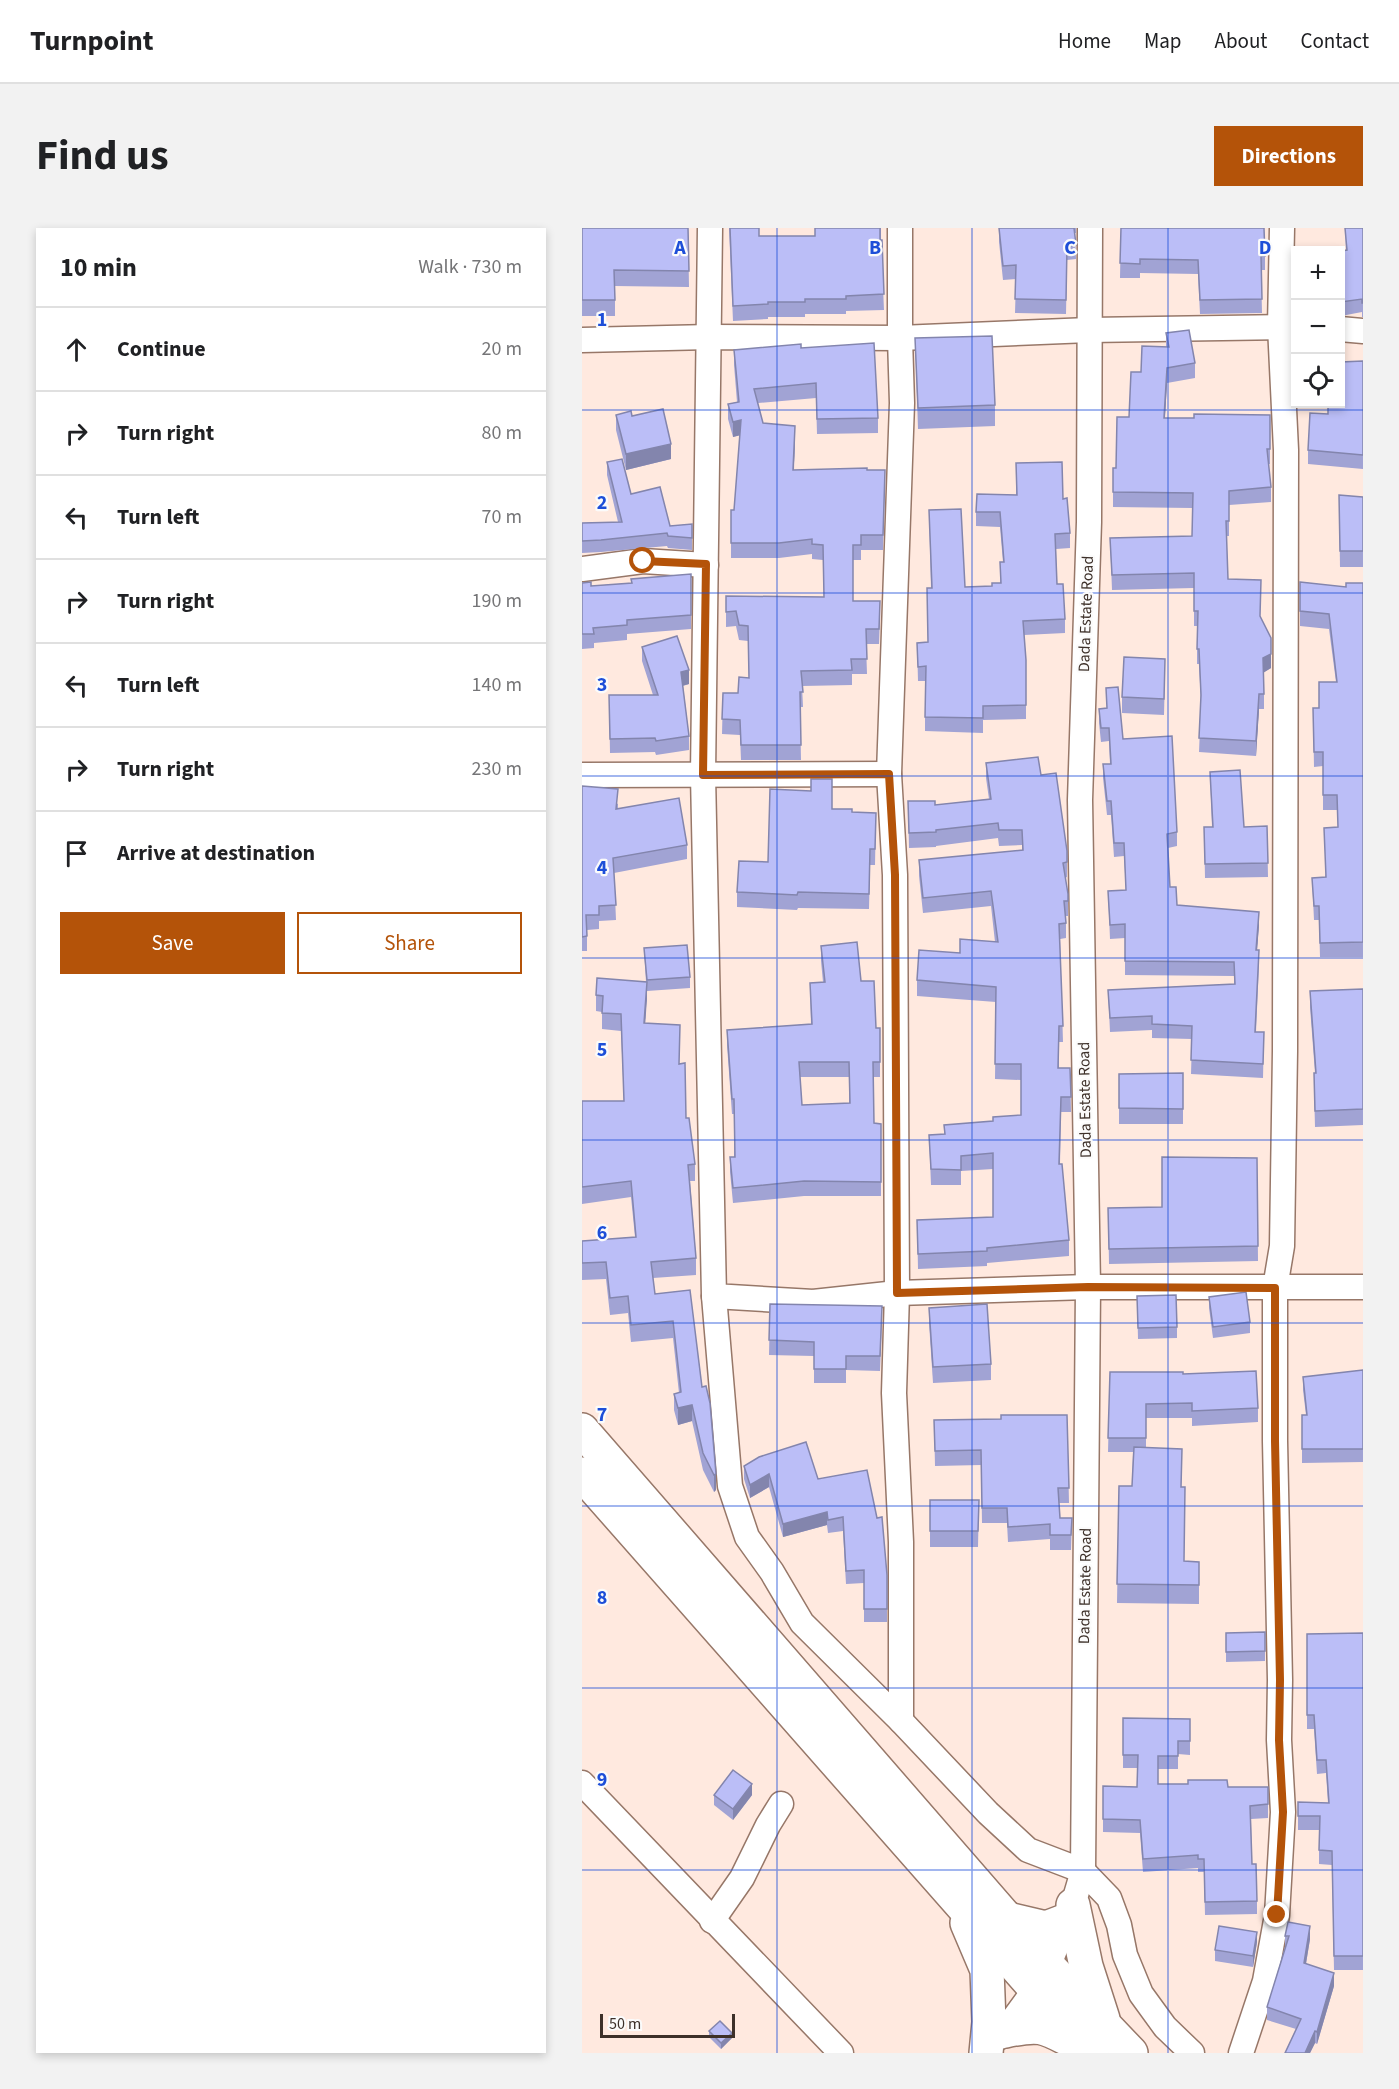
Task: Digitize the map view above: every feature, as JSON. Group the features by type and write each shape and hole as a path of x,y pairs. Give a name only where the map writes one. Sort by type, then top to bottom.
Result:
{"highway":[{"path":"582,1430 1008,1919 1043,1978 1096,2044"},
{"path":"582,1474 957,1899 1043,1978"},
{"path":"957,1899 987,1970 989,2022 993,2046 1030,2026 1045,2027 1131,2053"},
{"path":"1008,1919 1046,1928 1070,1913 1086,1966 1096,2044"}],"street":[{"path":"710,228 703,775 714,1296 730,1486 747,1537 772,1572 802,1623 901,1721 988,1813 1028,1850 1083,1871 1109,1898 1119,1925 1125,1955 1141,1994 1165,2027 1192,2053"},
{"path":"900,228 900,338 903,403 889,774 895,875 897,1293 894,1393 901,1542 901,1721"},
{"name":"Dada Estate Road","path":"993,2046 1043,1978 1070,1913 1083,1871 1088,1287 1080,800 1089,522 1090,228"},
{"path":"1241,2053 1265,1981 1277,1915 1283,1812 1279,1740 1280,1680 1275,1453 1275,1288 1282,1246 1285,1051 1288,327 1282,228"},
{"path":"582,340 710,337 900,338 1089,330 1288,327"},
{"path":"1345,329 1363,331"},
{"path":"582,568 643,561 706,564"},
{"path":"582,775 889,774"},
{"path":"714,1296 813,1302 897,1293 1088,1287 1363,1287"},
{"path":"582,1783 834,2051"},
{"path":"712,1921 742,1878 781,1804"}],"building":[{"path":"582,228 688,228 689,271 614,270 615,300 582,300"},
{"path":"730,228 759,228 759,236 815,236 815,228 880,228 884,294 846,296 846,299 805,299 805,302 768,302 768,304 733,306"},
{"path":"999,228 1074,228 1076,245 1067,246 1066,300 1015,299 1016,265 1003,266"},
{"path":"1121,228 1264,228 1265,256 1261,256 1262,299 1200,300 1198,260 1140,259 1140,264 1120,263"},
{"path":"1345,228 1363,228 1363,303 1362,299 1345,301 1345,250 1347,250"},
{"path":"1189,330 1195,363 1167,368 1164,418 1194,418 1194,414 1270,415 1270,449 1267,449 1271,487 1229,491 1229,521 1226,521 1228,579 1261,580 1260,616 1271,638 1271,654 1263,658 1264,694 1259,694 1256,741 1199,738 1201,695 1199,649 1197,649 1198,611 1194,611 1194,573 1112,575 1110,538 1192,536 1193,493 1113,492 1117,417 1129,417 1131,372 1141,372 1142,346 1169,347 1166,333"},
{"path":"992,336 995,405 918,408 915,338"},
{"path":"874,343 878,418 817,419 816,383 754,389 763,423 795,426 793,470 867,468 867,470 885,470 883,535 861,535 861,545 853,545 853,601 880,601 879,629 866,629 867,659 851,659 852,670 801,671 803,692 800,692 801,745 741,745 740,720 722,719 723,693 738,693 739,677 749,678 748,626 739,625 736,611 726,612 726,596 824,597 823,545 812,544 812,539 779,543 731,543 731,510 734,510 741,420 733,422 728,404 739,402 734,350 801,344 801,348"},
{"path":"1363,361 1363,455 1308,450 1310,413 1328,414 1328,408 1345,408 1345,362"},
{"path":"663,409 671,444 626,454 616,415 631,411 632,416"},
{"path":"622,459 631,494 660,487 670,526 692,524 692,538 668,536 667,533 582,541 582,523 622,522 607,462"},
{"path":"1062,462 1063,499 1067,498 1070,533 1055,534 1057,584 1063,584 1065,619 1023,621 1026,705 983,706 983,718 925,717 926,666 918,667 917,643 928,642 927,588 932,588 929,510 961,509 965,587 992,586 992,583 1001,583 1000,562 1004,562 1000,512 976,512 977,494 1017,495 1016,463"},
{"path":"1339,495 1363,497 1363,551 1340,551"},
{"path":"691,574 691,615 627,620 627,625 593,628 594,634 582,634 582,583 591,582 591,586 632,583 631,579"},
{"path":"1300,582 1346,587 1346,583 1363,583 1363,942 1320,943 1319,906 1314,906 1312,878 1326,877 1324,828 1338,827 1337,795 1323,795 1323,752 1314,752 1313,708 1319,708 1319,682 1337,682 1329,614 1300,611"},
{"path":"677,636 689,670 681,672 689,736 656,741 655,738 610,739 609,695 658,695 642,647"},
{"path":"1124,657 1165,659 1164,699 1122,697"},
{"path":"1118,687 1123,739 1172,736 1177,832 1167,834 1170,887 1176,887 1177,905 1259,912 1255,1032 1264,1032 1263,1064 1191,1060 1192,1026 1152,1024 1152,1016 1110,1018 1108,990 1235,984 1234,962 1125,961 1125,924 1110,925 1108,891 1126,890 1124,843 1114,843 1111,801 1107,801 1103,764 1111,764 1109,728 1101,728 1099,709 1107,708 1106,688"},
{"path":"1038,757 1041,775 1056,773 1067,851 1067,862 1063,863 1068,894 1068,901 1064,901 1066,923 1059,924 1063,1026 1059,1026 1058,1068 1070,1068 1071,1097 1061,1097 1059,1164 1062,1164 1069,1240 987,1248 987,1251 918,1254 917,1220 993,1217 993,1153 961,1156 961,1170 931,1169 929,1135 945,1134 944,1125 993,1121 993,1117 1021,1115 1021,1064 995,1064 996,987 917,980 919,950 960,953 960,939 998,942 991,891 923,898 919,860 1023,850 1022,830 999,830 998,823 936,830 936,832 909,833 908,801 935,801 935,805 991,799 986,763"},
{"path":"1240,770 1244,827 1267,826 1268,863 1205,864 1204,827 1213,827 1210,772"},
{"path":"811,779 832,779 832,809 852,809 852,812 876,813 875,849 870,849 869,894 798,892 797,895 737,892 739,861 768,862 770,789 811,791"},
{"path":"582,786 618,789 616,809 679,798 687,845 613,858 616,905 599,906 599,915 586,915 587,936 582,937"},
{"path":"857,942 861,981 874,981 876,1028 880,1028 880,1062 873,1062 874,1123 881,1124 881,1182 804,1181 733,1188 730,1157 735,1157 734,1099 732,1099 727,1030 812,1024 810,983 825,982 821,946","holes":["799,1062 849,1062 850,1103 802,1105"]},
{"path":"687,945 690,977 647,980 644,948"},
{"path":"597,978 647,982 644,1023 680,1025 679,1064 685,1063 686,1118 689,1118 695,1164 688,1165 696,1258 651,1262 655,1294 690,1290 702,1387 706,1386 710,1403 716,1474 714,1475 703,1453 692,1405 678,1408 674,1394 681,1392 673,1321 631,1325 628,1296 610,1298 606,1262 582,1263 582,1241 636,1237 631,1181 582,1187 582,1101 624,1101 621,1014 602,1013 603,996 596,995"},
{"path":"1363,989 1363,1109 1315,1111 1314,1073 1316,1073 1310,991"},
{"path":"1183,1073 1183,1109 1119,1108 1119,1074"},
{"path":"1162,1157 1257,1158 1258,1246 1109,1249 1108,1208 1162,1207"},
{"path":"1246,1292 1250,1322 1213,1327 1209,1297"},
{"path":"1176,1295 1177,1327 1138,1328 1137,1296"},
{"path":"770,1304 882,1306 880,1356 846,1356 846,1369 814,1369 814,1342 769,1340"},
{"path":"987,1304 991,1364 933,1367 929,1308"},
{"path":"1363,1370 1363,1449 1302,1449 1302,1415 1307,1415 1303,1377"},
{"path":"1256,1371 1258,1408 1192,1411 1192,1403 1146,1404 1146,1438 1108,1438 1110,1372 1183,1372 1183,1374"},
{"path":"1001,1415 1067,1415 1069,1488 1058,1488 1060,1518 1072,1518 1071,1535 1050,1535 1050,1524 1008,1527 1007,1508 982,1508 981,1450 935,1451 934,1420 1001,1419"},
{"path":"806,1442 818,1479 867,1470 877,1518 882,1517 887,1575 887,1609 864,1609 864,1570 846,1571 843,1517 828,1520 827,1512 783,1524 769,1474 750,1485 744,1466 759,1457"},
{"path":"1134,1447 1182,1449 1181,1487 1185,1487 1184,1561 1199,1562 1199,1585 1117,1584 1119,1486 1132,1486"},
{"path":"930,1500 979,1500 978,1531 930,1531"},
{"path":"1265,1632 1265,1651 1226,1652 1226,1633"},
{"path":"1363,1633 1363,1956 1334,1956 1332,1851 1319,1850 1320,1816 1298,1816 1298,1802 1329,1803 1326,1760 1317,1760 1314,1715 1307,1715 1307,1634"},
{"path":"1123,1718 1190,1719 1190,1741 1178,1741 1178,1756 1158,1756 1158,1784 1188,1784 1188,1780 1227,1780 1228,1787 1268,1787 1268,1804 1250,1806 1252,1864 1256,1864 1257,1901 1205,1902 1204,1859 1198,1859 1198,1855 1143,1859 1140,1820 1103,1819 1103,1786 1137,1787 1138,1755 1123,1755"},
{"path":"733,1770 752,1784 733,1809 714,1795"},
{"path":"1288,1922 1310,1926 1304,1963 1334,1973 1317,2032 1315,2031 1305,2053 1285,2053 1301,2019 1267,2007 1289,1936 1285,1936"},
{"path":"1219,1926 1257,1932 1253,1956 1215,1950"},
{"path":"720,2021 732,2033 721,2043 709,2031"}],"route":[{"path":"643,561 706,564 703,775 889,774 895,875 897,1293 1088,1287 1275,1288 1279,1740 1283,1812 1277,1915"}]}
